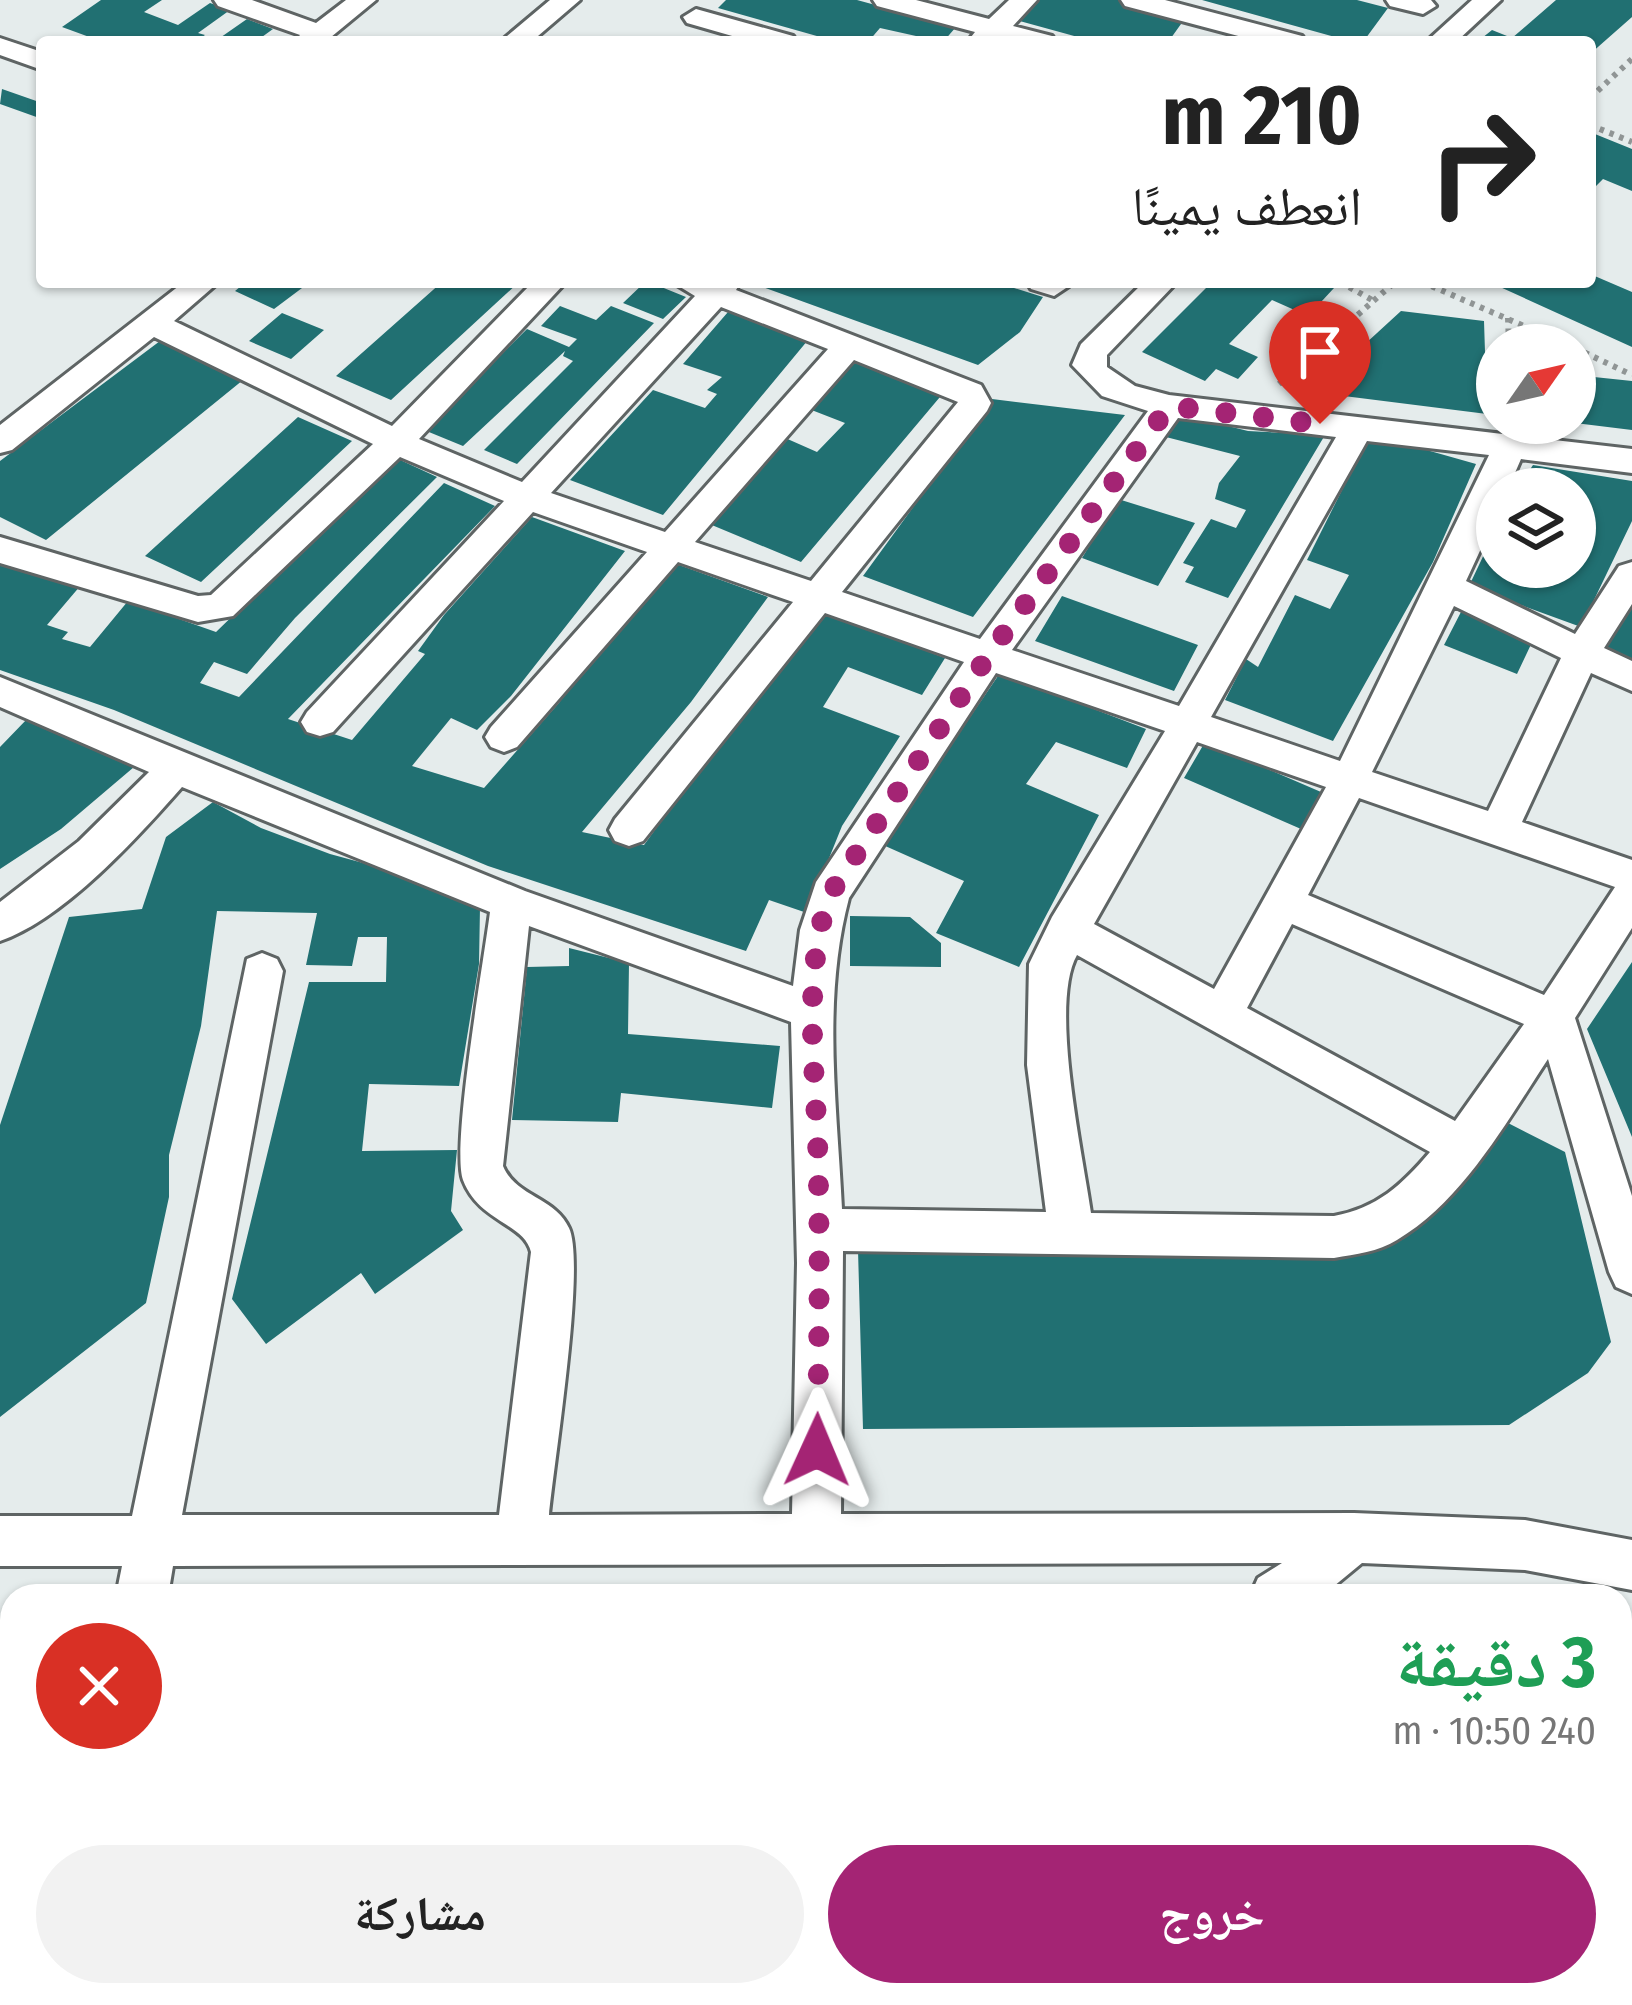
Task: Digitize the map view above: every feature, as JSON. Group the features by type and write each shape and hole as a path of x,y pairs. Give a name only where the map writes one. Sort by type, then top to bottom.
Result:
{"street":[{"path":"227,0 309,36"},
{"path":"317,36 363,0"},
{"path":"522,36 567,0"},
{"path":"886,0 988,36 1024,0"},
{"path":"1134,0 1269,36"},
{"path":"1447,36 1487,0"},
{"path":"676,36 704,8 769,36"},
{"path":"0,46 36,60"},
{"path":"0,442 196,288"},
{"path":"0,550 198,609 220,607 396,442 545,288"},
{"path":"320,722 528,498 707,288"},
{"path":"629,830 975,404 969,393 714,288"},
{"path":"1156,288 1092,351 1088,364 1098,382 1117,392 1169,406 1632,461"},
{"path":"152,323 396,442 528,498 1632,876"},
{"path":"504,737 849,345"},
{"path":"816,1538 820,1230 814,1012 820,923 830,894 987,657 1169,406"},
{"path":"1071,1233 1046,994 1050,964 1357,430"},
{"path":"1222,1016 1449,587 1510,446"},
{"path":"1499,829 1583,651 1632,574"},
{"path":"1449,587 1632,677"},
{"path":"8,706 511,903 814,1012"},
{"path":"0,924 102,847 176,768"},
{"path":"820,1230 1334,1238 1379,1227 1410,1204 1462,1147 1632,894"},
{"path":"1285,902 1549,1016 1562,1034 1632,1272"},
{"path":"511,903 481,1166 484,1184 497,1202 544,1222 553,1235 554,1252 521,1539"},
{"path":"1066,929 1462,1147"},
{"path":"144,1584 262,970"},
{"path":"0,1541 1354,1538 1525,1545 1632,1564"},
{"path":"1296,1584 1354,1538"}],"path":[{"path":"1596,92 1632,59"},
{"path":"1596,127 1632,142"},
{"path":"1351,288 1374,301"},
{"path":"1246,412 1388,288"},
{"path":"1436,288 1521,324"},
{"path":"1508,318 1508,324"},
{"path":"1596,358 1632,375"}],"building":[{"path":"101,0 162,0 144,12 178,25 210,3 230,10 198,33 204,36 87,36 62,27"},
{"path":"726,0 857,0 956,27 948,36 916,36 880,28 873,36 817,36 718,8"},
{"path":"1035,0 1118,0 1186,17 1172,36 1074,36 1016,20"},
{"path":"1202,0 1357,0 1388,8 1367,36 1331,36"},
{"path":"1556,0 1632,0 1632,17 1596,49 1596,36 1514,36"},
{"path":"247,19 273,29 263,36 223,36"},
{"path":"2,89 36,101 36,117 0,104"},
{"path":"1596,134 1632,149 1632,191 1603,179 1596,186"},
{"path":"1596,277 1632,292 1632,347 1596,331 1596,324 1581,324 1502,288 1596,288"},
{"path":"239,288 302,288 274,309 235,291"},
{"path":"435,288 512,288 391,400 336,376"},
{"path":"639,288 664,288 686,297 663,319 623,303"},
{"path":"766,288 1014,288 1043,297 1020,332 978,365"},
{"path":"1206,288 1334,288 1308,316 1272,300 1229,344 1258,357 1238,379 1216,369 1205,381 1142,352"},
{"path":"560,306 596,320 611,306 654,323 517,464 484,450 573,361 563,356 565,351 463,446 424,430 527,329 569,347 577,339 541,326"},
{"path":"1401,311 1484,321 1476,324 1476,413 1328,394 1329,377"},
{"path":"728,312 808,340 663,515 570,480 653,390 705,408 717,394 707,390 722,377 683,364"},
{"path":"282,313 324,330 291,359 249,341"},
{"path":"164,338 243,380 46,540 0,517 0,461"},
{"path":"854,356 945,391 801,562 707,523 783,437 817,452 845,423 809,409"},
{"path":"1596,377 1632,381 1632,430 1596,426"},
{"path":"992,399 1125,415 973,617 863,576"},
{"path":"1172,412 1248,431 1325,435 1228,598 1185,582 1194,567 1183,563 1211,519 1236,528 1246,510 1215,499 1219,483 1240,456 1162,436"},
{"path":"298,417 352,441 201,582 145,556"},
{"path":"1370,434 1476,464 1433,562 1333,741 1225,700 1246,659 1258,667 1295,595 1330,609 1349,575 1307,560"},
{"path":"396,458 437,477 295,618 247,674 214,662 200,683 239,697 444,483 495,506 288,719 352,740 425,654 418,651 444,615 532,517 625,551 511,696 477,730 451,718 412,766 484,788 558,704 668,561 768,597 691,702 582,832 644,845 815,609 945,658 922,695 848,667 823,707 900,736 842,826 807,913 769,900 746,951 488,866 114,710 0,670 0,559 81,585 47,625 68,632 62,639 90,647 128,601 216,632"},
{"path":"1596,475 1632,481 1632,521 1581,627 1469,586 1476,571 1476,588 1596,588"},
{"path":"1118,499 1195,523 1158,586 1082,558"},
{"path":"1632,587 1632,668 1587,646"},
{"path":"1062,596 1198,645 1174,691 1035,641"},
{"path":"1462,610 1534,638 1517,674 1444,645"},
{"path":"1000,673 1146,729 1127,768 1056,742 1026,784 1099,815 1019,967 936,933 964,881 883,845"},
{"path":"28,718 134,767 61,829 0,869 0,747"},
{"path":"1205,742 1321,792 1301,829 1184,778"},
{"path":"213,802 261,828 400,873 480,907 479,964 459,1086 369,1084 362,1151 457,1150 451,1211 463,1230 375,1294 361,1273 266,1344 232,1299 309,982 386,982 387,937 358,937 352,966 306,965 317,913 217,911 201,1026 169,1155 169,1197 146,1303 0,1417 0,1125 69,917 142,909 166,837"},
{"path":"850,916 910,917 941,943 941,967 850,966"},
{"path":"569,948 629,963 628,1034 780,1046 772,1108 621,1093 618,1122 512,1120 527,967 569,966"},
{"path":"1632,962 1632,1137 1587,1029"},
{"path":"1508,1123 1565,1152 1611,1342 1588,1373 1509,1425 863,1429 858,1250 1411,1229"}],"route":[{"path":"817,1450 820,1230 814,1012 820,923 830,894 987,657 1169,406 1320,424"}]}
